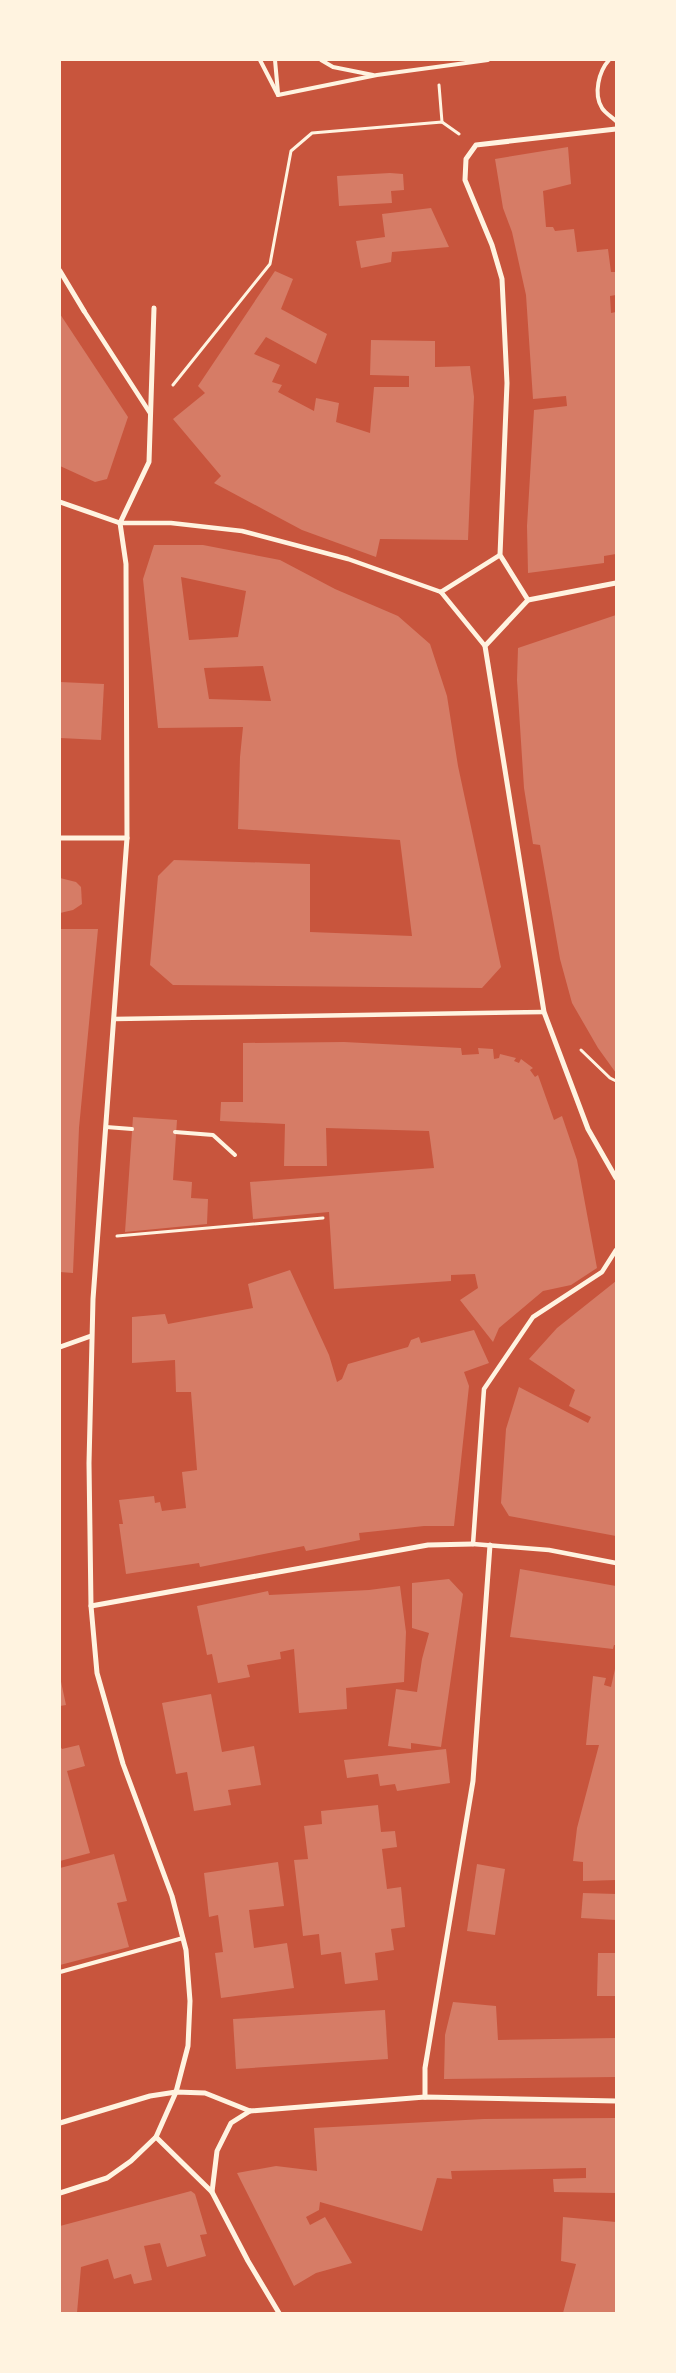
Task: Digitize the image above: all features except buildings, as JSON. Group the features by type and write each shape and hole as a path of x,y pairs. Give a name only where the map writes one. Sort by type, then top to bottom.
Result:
{"street":[{"path":"528,600 500,555 508,384 502,279 492,245 465,180 466,159 476,145 616,129"},
{"path":"60,271 150,413"},
{"path":"60,2193 107,2178 131,2161 156,2137 176,2092 188,2046 190,2001 183,1938 172,1896 123,1764 97,1672 91,1606 88,1463 91,1336 97,1238 127,838 126,564 120,523 149,462 154,308"},
{"path":"60,502 120,523 171,523 242,530 348,559 442,592 485,646 544,1012 588,1129 616,1178"},
{"path":"442,592 500,555"},
{"path":"485,646 528,600 616,582"},
{"path":"60,838 127,838"},
{"path":"114,1018 544,1012"},
{"path":"473,1544 484,1389 533,1317 602,1272 616,1250"},
{"path":"60,1347 91,1336"},
{"path":"91,1606 418,1546 473,1544 549,1550 616,1563"},
{"path":"425,2097 425,2068 473,1781 490,1545"},
{"path":"60,2123 150,2096 176,2092 205,2093 250,2111 425,2097 616,2101"},
{"path":"212,2192 217,2151 231,2123 250,2111"},
{"path":"156,2137 212,2192 248,2261 279,2313"}],"lane":[{"path":"260,60 278,95"},
{"path":"276,60 278,95"},
{"path":"320,60 333,67 377,75"},
{"path":"278,95 377,75 488,60"},
{"path":"609,60 597,85 601,107 616,121"},
{"path":"106,1127 132,1129"},
{"path":"175,1132 213,1135 235,1155"},
{"path":"60,1972 183,1938"}],"path":[{"path":"437,67 442,122"},
{"path":"150,413 270,264 291,151 312,133 442,122 476,145"},
{"path":"97,1238 323,1218"}]}
